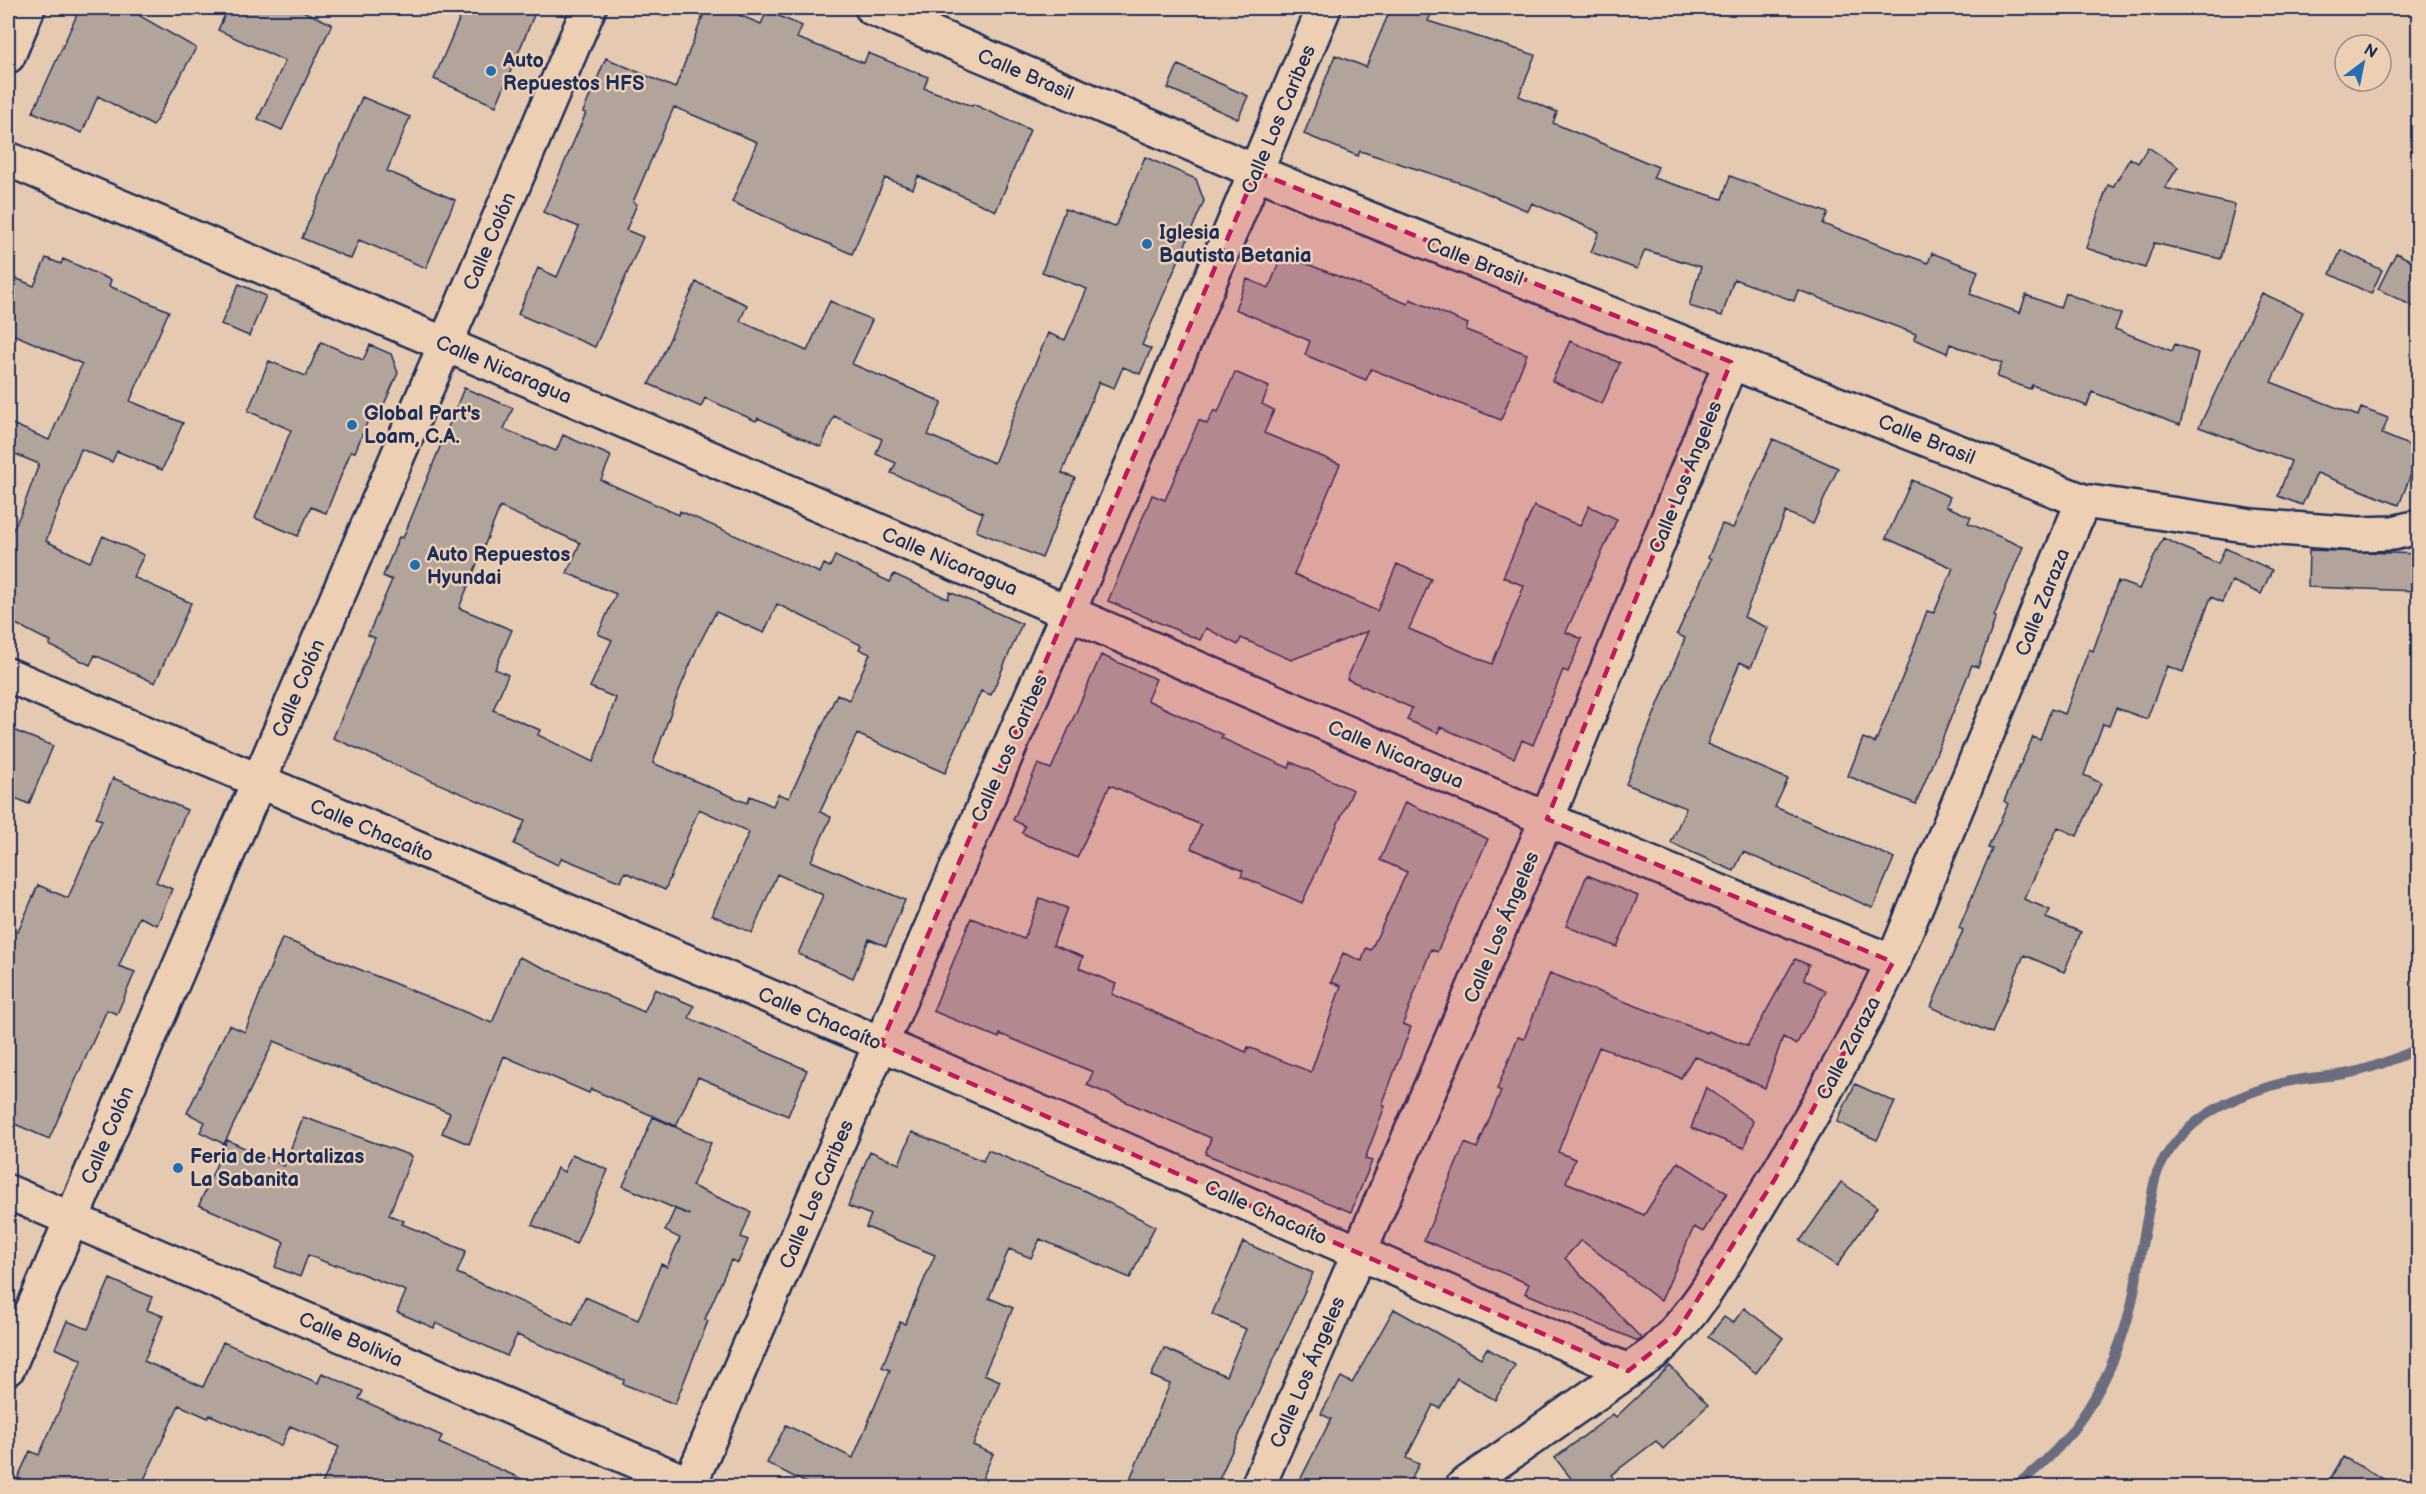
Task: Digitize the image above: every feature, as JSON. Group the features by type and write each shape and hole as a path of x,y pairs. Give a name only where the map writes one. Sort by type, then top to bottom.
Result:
{"street":[{"path":"8,56 28,8"},
{"name":"Calle Colón","path":"8,1368 589,8"},
{"name":"Calle Brasil","path":"872,8 1339,207 2083,501 2252,526 2348,533 2393,532 2418,527"},
{"name":"Calle Los Caribes","path":"691,1486 1068,612 1324,8"},
{"name":"Calle Nicaragua","path":"8,159 446,344 1644,861 1893,962"},
{"name":"Calle Los Ángeles","path":"1258,1486 1547,819 1731,362"},
{"name":"Calle Zaraza","path":"1463,1486 1654,1353 1676,1334 1710,1287 1856,1036 1893,962 2083,501"},
{"name":"Calle Chacaíto","path":"8,675 881,1044 1628,1371"},
{"name":"Calle Bolivia","path":"8,1192 691,1486"}],"highlighted area":[{"path":"1256,172 1731,362 1547,819 1893,962 1775,1179 1676,1333 1628,1371 881,1044"}],"building":[{"path":"80,8 143,8 140,16 196,48 153,126 98,96 82,133 33,112"},
{"path":"228,8 296,8 332,24 282,130 258,119 285,61 218,30"},
{"path":"464,8 537,8 496,106 434,79"},
{"path":"706,8 722,8 761,24 767,11 802,26 797,38 864,63 868,53 928,77 924,88 972,106 973,104 1030,130 996,211 918,176 913,189 885,178 852,254 732,202 757,142 674,107 633,202 637,204 626,230 643,237 595,347 518,314 538,268 557,277 579,227 543,212 586,113 583,112 606,58 675,88"},
{"path":"1391,8 1434,8 1428,21 1535,55 1519,96 1557,112 1553,123 1658,167 1653,178 1722,199 1730,176 1828,213 1823,224 1928,263 1932,253 1978,271 1970,294 2020,313 2026,295 2060,308 2065,293 2121,314 2115,329 2172,351 2175,344 2198,353 2180,425 2092,392 2087,406 2032,385 2030,389 1997,377 2002,363 1950,344 1947,353 1914,339 1916,334 1798,290 1794,301 1734,279 1722,316 1689,306 1701,267 1645,250 1637,269 1591,252 1599,232 1532,203 1528,211 1467,185 1360,151 1358,156 1304,134 1335,55 1366,67"},
{"path":"1178,65 1248,96 1238,119 1168,88"},
{"path":"362,97 410,117 387,171 455,200 426,268 359,240 351,259 302,238"},
{"path":"2148,147 2178,167 2165,188 2235,205 2221,259 2154,243 2145,268 2086,248 2108,185 2113,187 2130,158 2138,163"},
{"path":"1145,157 1196,179 1204,201 1142,345 1151,349 1140,374 1123,367 1114,388 1099,382 1062,473 1075,478 1042,558 976,531 983,513 891,473 896,463 876,454 882,439 834,416 821,447 758,418 756,421 705,398 701,407 649,384 696,282 747,305 740,321 807,351 830,301 872,320 852,364 942,402 928,435 994,463 1048,333 1065,340 1087,289 1042,272 1065,209 1115,227"},
{"path":"2341,250 2382,270 2371,294 2330,274"},
{"path":"2396,253 2418,264 2418,309 2378,289"},
{"path":"1282,254 1408,304 1410,299 1468,324 1466,330 1527,354 1501,420 1371,369 1366,380 1305,355 1310,341 1235,309 1247,279 1269,288"},
{"path":"46,258 61,264 63,259 111,280 109,286 169,311 130,401 183,423 162,470 117,451 112,462 81,449 46,541 90,562 103,536 144,555 133,577 191,603 155,683 95,655 90,665 49,645 51,642 8,620 8,540 21,513 39,464 8,451 8,422 49,440 82,364 8,332 8,275 34,286"},
{"path":"239,284 266,296 249,336 221,324"},
{"path":"2262,293 2303,312 2271,382 2358,416 2361,408 2388,418 2382,434 2418,449 2418,456 2399,505 2317,473 2302,505 2278,496 2291,461 2199,427"},
{"path":"1570,341 1620,363 1602,404 1552,381"},
{"path":"321,342 363,360 370,345 391,354 398,373 381,411 373,408 355,452 351,451 326,513 311,507 298,536 255,518 291,430 248,411 269,361 306,376"},
{"path":"1235,372 1269,387 1262,404 1274,410 1264,433 1340,464 1294,574 1377,611 1397,564 1431,579 1409,629 1492,664 1524,586 1503,577 1534,506 1580,526 1589,506 1617,519 1566,632 1582,639 1568,672 1563,670 1533,745 1522,740 1514,758 1440,727 1438,733 1407,720 1412,708 1347,679 1368,631 1291,660 1241,638 1238,645 1206,628 1200,640 1108,601 1152,495 1165,500 1199,420 1207,424 1214,410 1218,412"},
{"path":"464,388 513,408 504,429 556,451 563,435 611,456 601,480 679,515 680,511 820,573 824,564 830,567 835,556 890,582 894,574 948,599 950,592 1022,624 991,695 981,691 945,773 857,734 820,812 831,817 811,861 905,900 886,946 869,939 853,978 798,954 823,895 777,874 752,933 712,915 749,832 699,809 665,890 625,872 621,882 562,858 558,865 514,844 525,821 333,738 375,638 368,635 392,580 383,576 399,537 403,538","holes":["500,507 580,543 567,573 616,594 598,634 612,640 590,687 616,698 593,762 538,735 540,730 493,710 508,675 495,669 512,630 459,608","777,604 861,645 859,649 870,654 849,700 837,694 789,798 778,794 773,806 750,796 747,803 653,763 674,703 697,648 716,612 764,633"]},
{"path":"1773,439 1838,468 1813,524 1786,512 1744,617 1768,628 1751,667 1740,662 1707,744 1788,779 1775,807 1894,858 1873,908 1743,852 1734,871 1671,843 1686,808 1626,784 1685,638 1677,634 1711,559 1708,558 1722,524 1733,528"},
{"path":"1912,480 1950,497 1946,506 1971,517 1968,523 2023,547 1994,616 1996,617 1978,667 1972,665 1916,804 1848,776 1863,738 1875,743 1927,611 1934,613 1953,568 1886,538"},
{"path":"2163,538 2218,564 2225,548 2272,570 2261,594 2232,581 2222,602 2211,597 2183,672 2167,666 2147,719 2116,708 2109,726 2103,724 2084,775 2101,783 2077,836 2058,827 2024,899 2050,910 2046,918 2081,932 2064,972 2024,955 1992,1033 1931,1007 1963,930 1959,928 1992,849 1988,848 2008,804 2004,801 2033,737 2040,740 2051,709 2065,714 2089,649 2093,651 2118,581 2139,589"},
{"path":"2309,550 2418,554 2418,591 2308,587"},
{"path":"1101,655 1156,679 1147,700 1223,735 1221,738 1289,768 1291,762 1353,790 1302,903 1241,876 1243,871 1191,848 1201,825 1110,785 1077,858 1022,833 1025,826 1013,820 1038,764 1051,769"},
{"path":"8,728 53,746 29,804 8,795"},
{"path":"113,778 187,810 156,882 172,889 157,925 139,917 119,966 135,972 117,1014 107,1010 49,1139 8,1121 8,928 18,932 38,885 68,898 102,820 96,818"},
{"path":"1405,802 1488,839 1437,952 1431,949 1403,1024 1411,1027 1365,1159 1372,1161 1351,1212 1205,1154 1211,1138 1087,1085 1093,1072 1000,1034 999,1038 933,1011 971,918 1024,939 1040,898 1067,908 1053,945 1083,957 1079,968 1116,984 1112,994 1246,1052 1248,1047 1311,1072 1341,986 1331,982 1343,953 1362,961 1366,948 1371,950 1407,872 1380,860"},
{"path":"1587,875 1638,896 1617,947 1566,926"},
{"path":"282,938 492,1023 519,957 644,1012 655,989 694,1006 689,1018 807,1070 788,1116 698,1077 676,1126 591,1089 589,1093 504,1056 469,1144 442,1133 450,1113 274,1041 224,1144 200,1132 205,1122 187,1113 229,1025 245,1032"},
{"path":"1795,959 1809,965 1804,979 1826,991 1796,1045 1783,1037 1765,1088 1694,1056 1681,1078 1599,1047 1558,1152 1575,1159 1566,1182 1644,1215 1678,1162 1727,1193 1703,1232 1694,1227 1661,1301 1581,1240 1565,1258 1642,1339 1638,1341 1525,1293 1529,1284 1424,1240 1465,1143 1477,1148 1501,1091 1497,1089 1518,1037 1524,1039 1550,973 1747,1046"},
{"path":"1855,1084 1895,1102 1877,1140 1837,1122"},
{"path":"1706,1087 1753,1121 1744,1148 1691,1128"},
{"path":"303,1117 412,1156 389,1215 404,1221 402,1224 466,1251 457,1273 573,1325 585,1297 638,1320 661,1264 667,1267 680,1238 665,1231 675,1209 690,1215 623,1186 653,1117 711,1143 692,1186 751,1212 741,1237 748,1240 738,1263 731,1260 705,1319 708,1321 675,1404 623,1384 624,1380 517,1335 507,1356 436,1323 434,1328 397,1312 406,1291 336,1264 335,1266 308,1255 300,1277 275,1267 284,1242 199,1205 227,1140 284,1166"},
{"path":"912,1132 983,1161 988,1150 1085,1191 1155,1226 1130,1278 1040,1239 1031,1258 1009,1249 989,1298 1013,1308 984,1374 1000,1381 973,1445 993,1454 979,1486 812,1486 767,1463 786,1425 853,1458 890,1370 882,1367 900,1322 905,1324 935,1255 866,1227 871,1215 848,1206 870,1151 899,1164"},
{"path":"572,1154 608,1170 576,1244 532,1225 557,1168 564,1172"},
{"path":"1841,1182 1877,1207 1837,1266 1800,1241"},
{"path":"1243,1242 1313,1273 1216,1486 1127,1486 1170,1384 1151,1376 1164,1348 1226,1376 1246,1329 1212,1314"},
{"path":"110,1279 152,1297 147,1310 163,1316 144,1361 203,1387 223,1342 318,1383 322,1373 363,1391 359,1399 442,1436 439,1443 538,1486 321,1486 339,1447 290,1426 281,1446 210,1415 208,1418 179,1405 141,1486 14,1486 30,1451 39,1455 82,1360 55,1348 67,1321 88,1329"},
{"path":"1744,1308 1783,1338 1756,1373 1708,1337 1724,1317 1733,1323"},
{"path":"1394,1309 1481,1358 1487,1348 1515,1365 1495,1400 1457,1378 1440,1408 1433,1405 1406,1458 1419,1464 1407,1486 1297,1486 1331,1419 1321,1414 1341,1377 1352,1383"},
{"path":"1670,1366 1708,1405 1663,1449 1656,1441 1611,1475 1619,1486 1577,1486 1555,1458 1613,1414 1616,1417"},
{"path":"2343,1457 2396,1486 2326,1486"}],"waterway":[{"path":"2014,1486 2056,1450 2074,1428 2104,1381 2125,1329 2132,1302 2156,1176 2162,1162 2180,1138 2204,1116 2248,1094 2290,1081 2355,1072 2418,1049"}],"place":[{"name":"Auto Repuestos HFS","path":"491,71"},
{"name":"Iglesia Bautista Betania","path":"1147,244"},
{"name":"Global Part's Loam, C.A.","path":"352,425"},
{"name":"Auto Repuestos Hyundai","path":"415,565"},
{"name":"Feria de Hortalizas La Sabanita","path":"178,1168"}]}
